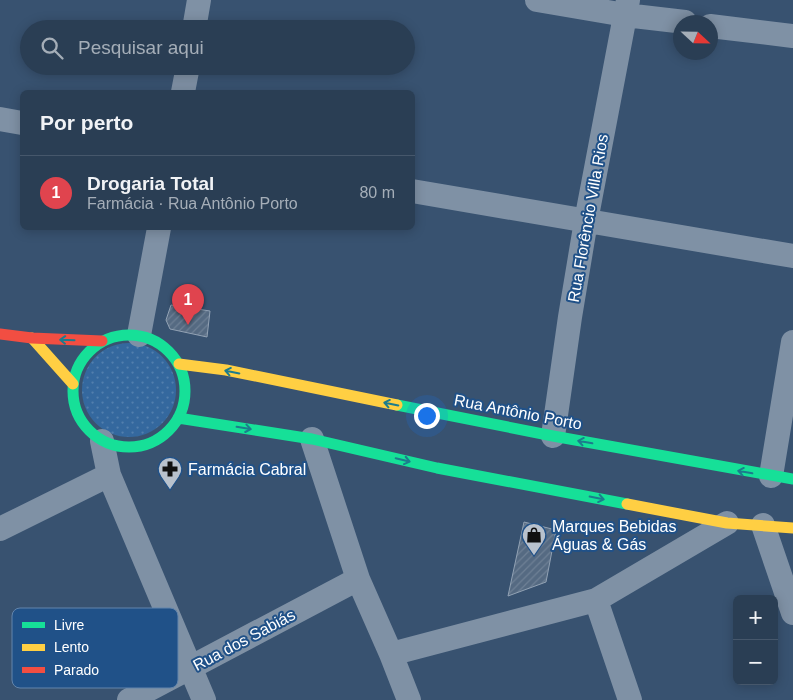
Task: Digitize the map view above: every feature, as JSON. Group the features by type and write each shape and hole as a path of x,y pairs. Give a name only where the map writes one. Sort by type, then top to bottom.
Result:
{"street":[{"path":"196,20 199,0"},
{"path":"537,0 627,8 673,19"},
{"name":"Rua Florêncio Villa Rios","path":"553,436 586,221 627,8"},
{"path":"718,27 793,36"},
{"path":"183,90 186,75"},
{"path":"0,119 20,123"},
{"path":"415,192 793,256"},
{"path":"139,335 159,230"},
{"path":"0,334 32,338 102,341"},
{"path":"139,335 162,345 171,353 184,377 184,405 170,430 158,440 130,448 116,446 102,441 91,434 82,423 76,411 73,398 73,384 78,364 91,349 102,341 114,336 139,335"},
{"path":"32,338 73,384"},
{"path":"782,478 793,342"},
{"name":"Rua Antônio Porto","path":"178,364 226,370 553,436 782,478"},
{"path":"178,418 312,439 437,468 727,523 793,528"},
{"path":"312,439 358,579 409,700"},
{"path":"102,441 110,475 167,608"},
{"path":"0,529 110,475"},
{"path":"391,654 596,600 727,523"},
{"path":"763,525 793,613"},
{"name":"Rua dos Sabiás","path":"178,675 358,579"},
{"path":"596,600 630,700"},
{"path":"178,635 204,700"},
{"name":"Rua dos Sabiás","path":"130,700 153,688"}],"shaded area":[{"path":"129,343 147,347 162,357 172,372 176,390 172,408 162,423 147,433 129,437 111,433 96,423 86,408 82,390 86,372 96,357 111,347"}],"building":[{"path":"171,305 210,311 207,337 170,329 166,320"},
{"name":"Marques Bebidas Águas & Gás","path":"524,522 556,530 546,582 508,596"}],"traffic: fast":[{"path":"129,335 151,339 169,351 181,369 185,391 181,413 169,431 151,443 129,447 107,443 89,431 77,413 73,391 77,369 89,351 107,339 129,335"},
{"path":"397,405 553,436 793,479"},
{"path":"178,418 312,439 437,468 627,504"}],"traffic: slow":[{"path":"32,338 73,384"},
{"path":"179,364 226,370 397,405"},
{"path":"627,504 727,523 793,528"}],"traffic: jam":[{"path":"0,334 32,338 102,341"}],"place":[{"name":"Drogaria Total","path":"188,325"},
{"name":"Farmácia Cabral","path":"170,490"},
{"name":"Marques Bebidas Águas & Gás","path":"534,556"}]}
